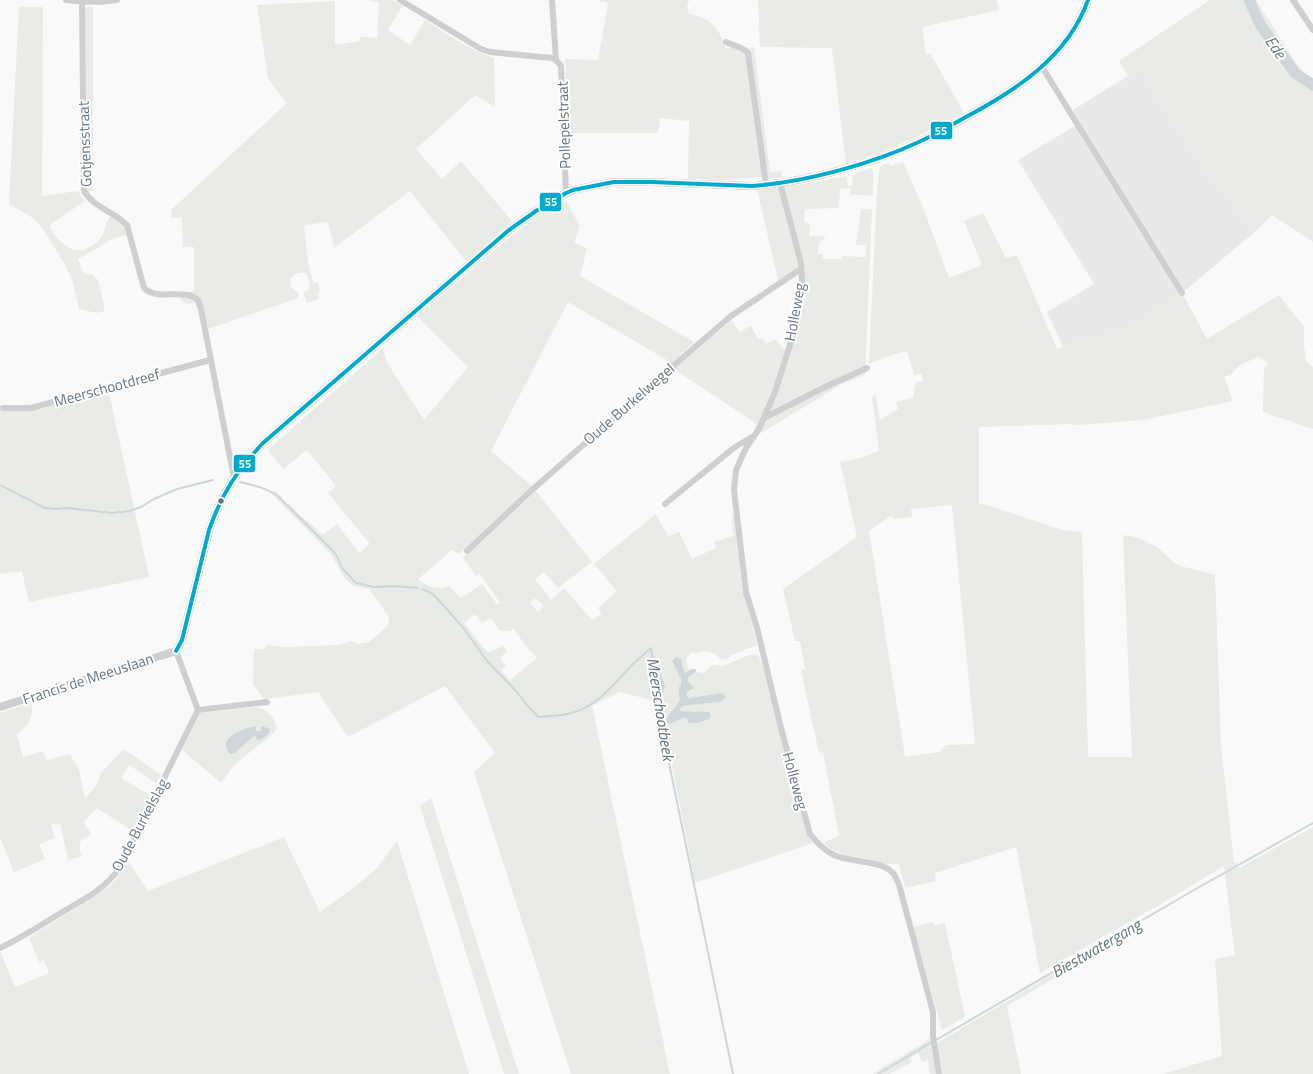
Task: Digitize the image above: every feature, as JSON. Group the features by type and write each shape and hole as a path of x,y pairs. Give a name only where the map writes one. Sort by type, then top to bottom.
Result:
{"street":[{"path":"66,0 82,2 104,2 117,0"},
{"name":"Pollepelstraat","path":"400,0 481,49 490,52 552,58 556,60 561,66 566,193"},
{"name":"Pollepelstraat","path":"552,0 556,60"},
{"path":"267,702 198,710 176,651 182,640 209,530 220,502 244,463 263,443 509,230 536,211 566,193 573,190 614,182 752,186 766,185 830,172 876,160 921,141 987,106 1025,82 1057,53 1066,41 1088,0"},
{"path":"1293,0 1313,30"},
{"name":"Gotjensstraat","path":"82,2 84,191 92,201 122,219 127,224 144,288 148,292 154,295 189,295 198,300 234,478"},
{"path":"726,42 744,49 748,54 766,185"},
{"path":"1042,67 1182,293"},
{"name":"Holleweg","path":"780,183 801,262 802,282 796,326 775,392 759,429 746,448 736,470 734,490 746,592 757,628 810,834 820,846 835,855 871,863 884,868 895,876 900,888 933,1012 933,1036 939,1074"},
{"name":"Oude Burkelwegel","path":"467,551 533,489 726,321 801,269"},
{"name":"Meerschootdreef","path":"3,408 31,408 210,360"},
{"path":"764,418 825,387 867,368"},
{"path":"665,504 735,447 754,436"},
{"name":"Francis de Meeuslaan","path":"0,707 176,651"},
{"name":"Oude Burkelslag","path":"0,948 20,938 91,895 116,874 198,710"}],"shaded area":[{"path":"369,0 393,0 402,6 388,30 410,45 425,20 467,46 494,58 495,107 475,95 416,149 442,179 461,161 512,221 466,261 410,191 334,248 328,222 304,225 308,262 313,283 318,282 320,292 318,294 319,299 307,303 303,292 309,290 310,285 307,274 298,274 290,279 290,286 299,294 298,298 208,329 207,324 201,325 197,306 194,303 186,304 180,299 183,292 194,291 194,247 183,247 182,217 171,218 171,210 287,103 268,79 257,5 335,1 335,45 360,41 360,37 377,38 379,2"},
{"path":"597,0 689,0 687,7 689,14 709,21 717,30 726,48 742,48 746,53 763,177 722,180 688,179 689,121 660,118 658,133 567,133 565,59 598,60 608,3"},
{"path":"758,0 997,0 999,10 922,27 926,55 930,53 964,113 880,153 846,164 832,48 760,47"},
{"path":"1210,0 1256,0 1294,60 1303,72 1313,78 1313,242 1272,215 1256,231 1201,164 1141,69 1128,76 1119,61"},
{"path":"19,7 43,7 42,196 78,191 85,201 51,224 50,228 63,244 77,250 84,250 99,240 111,216 124,224 128,235 111,239 78,259 82,270 86,274 92,274 98,280 104,304 104,311 97,313 79,309 72,279 63,261 41,226 30,216 9,204"},
{"path":"85,7 93,7 93,191 87,191"},
{"path":"754,47 770,172 781,171 782,177 767,179 749,48"},
{"path":"1141,69 1201,164 1256,231 1182,293 1151,313 1124,329 1093,339 1063,346 1047,312 1094,284 1018,160 1080,123 1073,110"},
{"path":"903,162 922,205 949,278 982,265 964,221 983,213 1006,258 1017,255 1057,349 1124,329 1182,293 1207,339 1279,295 1304,327 1306,361 1313,367 1313,429 1263,412 1264,367 1268,366 1267,362 1258,357 1239,366 1233,373 1224,376 1233,401 1143,420 1078,425 979,427 979,504 991,506 1062,530 1082,532 1088,757 1132,757 1123,535 1139,538 1157,547 1177,565 1215,575 1221,746 1234,863 1237,862 1239,868 1313,827 1313,1074 1163,1074 1222,1056 1215,959 1235,955 1224,866 1040,973 1016,847 935,873 936,881 905,888 899,864 885,864 870,859 846,855 830,849 824,842 839,836 823,752 819,753 801,670 805,669 800,641 795,641 783,589 857,537 840,462 861,458 879,451 872,397 876,396 880,420 898,409 896,402 913,397 916,382 923,381 922,374 914,375 907,351 869,364 877,188 880,166 889,163 890,166","holes":["952,505 975,744 946,745 939,752 905,757 869,531 892,515 893,519 912,517 911,509"]},
{"path":"872,168 873,196 850,194 851,189 840,188 839,208 805,209 804,221 810,225 809,236 826,236 819,244 818,254 823,254 823,259 842,259 842,256 866,257 866,245 856,245 861,209 872,209 865,375 842,384 761,433 754,427 757,424 674,369 732,320 739,332 751,326 758,339 762,338 766,343 776,340 785,350 789,351 803,266 778,280 757,189 797,185 847,176 848,186 852,186 853,176 857,172"},
{"path":"566,201 580,226 574,243 587,248 580,276 694,342 672,363 568,302 491,451 533,487 459,554 452,550 418,579 424,584 432,587 441,588 449,586 461,598 482,584 497,604 500,603 480,574 476,576 463,558 536,491 592,562 558,588 544,572 535,579 551,600 564,588 592,620 602,614 598,608 617,591 594,564 656,514 668,536 679,532 692,559 716,548 714,542 733,536 732,514 735,514 741,581 757,645 722,660 710,652 692,652 687,658 689,670 685,673 681,659 672,661 681,679 681,699 669,714 669,724 686,717 689,723 709,719 699,711 680,711 682,706 720,702 723,693 689,698 687,696 687,692 692,691 688,682 688,677 696,672 704,673 712,665 725,665 746,656 755,654 758,655 763,666 792,779 809,837 813,843 695,883 671,760 667,761 655,714 665,711 663,703 620,692 592,706 670,1074 571,1074 474,772 495,753 445,686 348,737 321,697 320,692 264,699 253,684 254,649 264,649 266,645 284,647 340,645 351,641 358,644 369,642 389,623 389,618 382,606 369,589 354,586 346,580 330,553 271,493 275,490 288,505 290,504 299,515 323,535 337,524 359,553 370,544 328,493 336,486 307,450 283,469 268,450 383,348 386,361 424,420 468,367 417,316 510,237 538,216","holes":["535,598 544,606 538,612 530,603","475,614 482,623 491,618 500,631 511,631 513,628 537,658 510,680 501,670 506,666 500,658 507,651 503,645 490,652 486,651 464,623"]},
{"path":"109,392 149,577 29,602 22,571 0,574 0,410 39,409"},
{"path":"676,657 681,659 685,673 691,669 696,669 696,672 688,677 688,682 694,688 687,692 687,696 689,698 723,693 726,697 720,702 682,706 680,709 680,711 709,712 711,715 709,719 697,723 689,723 686,717 669,724 666,722 668,716 680,699 679,687 681,685 681,679 672,661"},
{"path":"656,672 660,672 665,687 663,692 660,693 657,692 653,684 653,676"},
{"path":"31,703 32,712 30,720 17,734 23,757 43,751 46,760 70,754 79,770 85,799 96,786 102,772 124,749 161,775 156,783 129,765 121,778 151,796 134,832 97,808 83,822 91,835 81,840 79,848 82,856 68,860 60,823 51,825 55,838 39,844 45,859 14,872 0,837 0,713"},
{"path":"257,707 270,714 277,727 275,732 234,765 221,783 182,750 200,713","holes":["255,726 256,731 261,731 235,753"]},
{"path":"256,726 256,731 261,731 262,726 270,729 269,733 259,740 257,740 255,735 235,753 230,754 226,743 229,738 244,729"},
{"path":"431,798 519,1074 504,1074 420,806"},
{"path":"284,837 320,912 352,889 377,868 397,841 469,1074 0,1074 0,951 15,987 49,973 44,960 39,962 29,938 107,888 114,882 128,861 148,891"},
{"path":"933,922 934,926 945,923 965,1017 942,1030 913,927"},
{"path":"1104,944 1107,947 1007,1006 1021,1074 942,1074 937,1043"},
{"path":"929,1038 932,1044 936,1074 930,1074 928,1060 922,1062 918,1053 910,1058 912,1062 890,1074 872,1074 925,1042"}],"waterway":[{"name":"Ede","path":"1249,0 1261,26 1295,73 1313,85"},
{"name":"Meerschootbeek","path":"0,485 45,508 68,508 112,513 129,511 141,507 154,499 177,489 213,480"},
{"name":"Meerschootbeek","path":"240,482 260,487 278,496 334,552 342,568 356,583 374,587 394,586 418,588"},
{"name":"Meerschootbeek","path":"422,589 433,594 443,605 465,630 487,661 516,691 538,717 568,714 581,710 597,700 611,688 633,664 651,648 655,675"},
{"name":"Meerschootbeek","path":"658,691 669,763 733,1074"},
{"name":"Biestwatergang","path":"936,1040 1194,890 1313,823"},
{"name":"Biestwatergang","path":"878,1074 932,1042"}],"transit line":[{"name":"55","path":"176,651 182,640 209,530 219,505 237,474 263,443 509,230 536,211 573,190 614,182 752,186 773,184 838,171 882,157 932,136 983,108 1020,84 1038,70 1067,39 1079,20 1088,0"}]}
